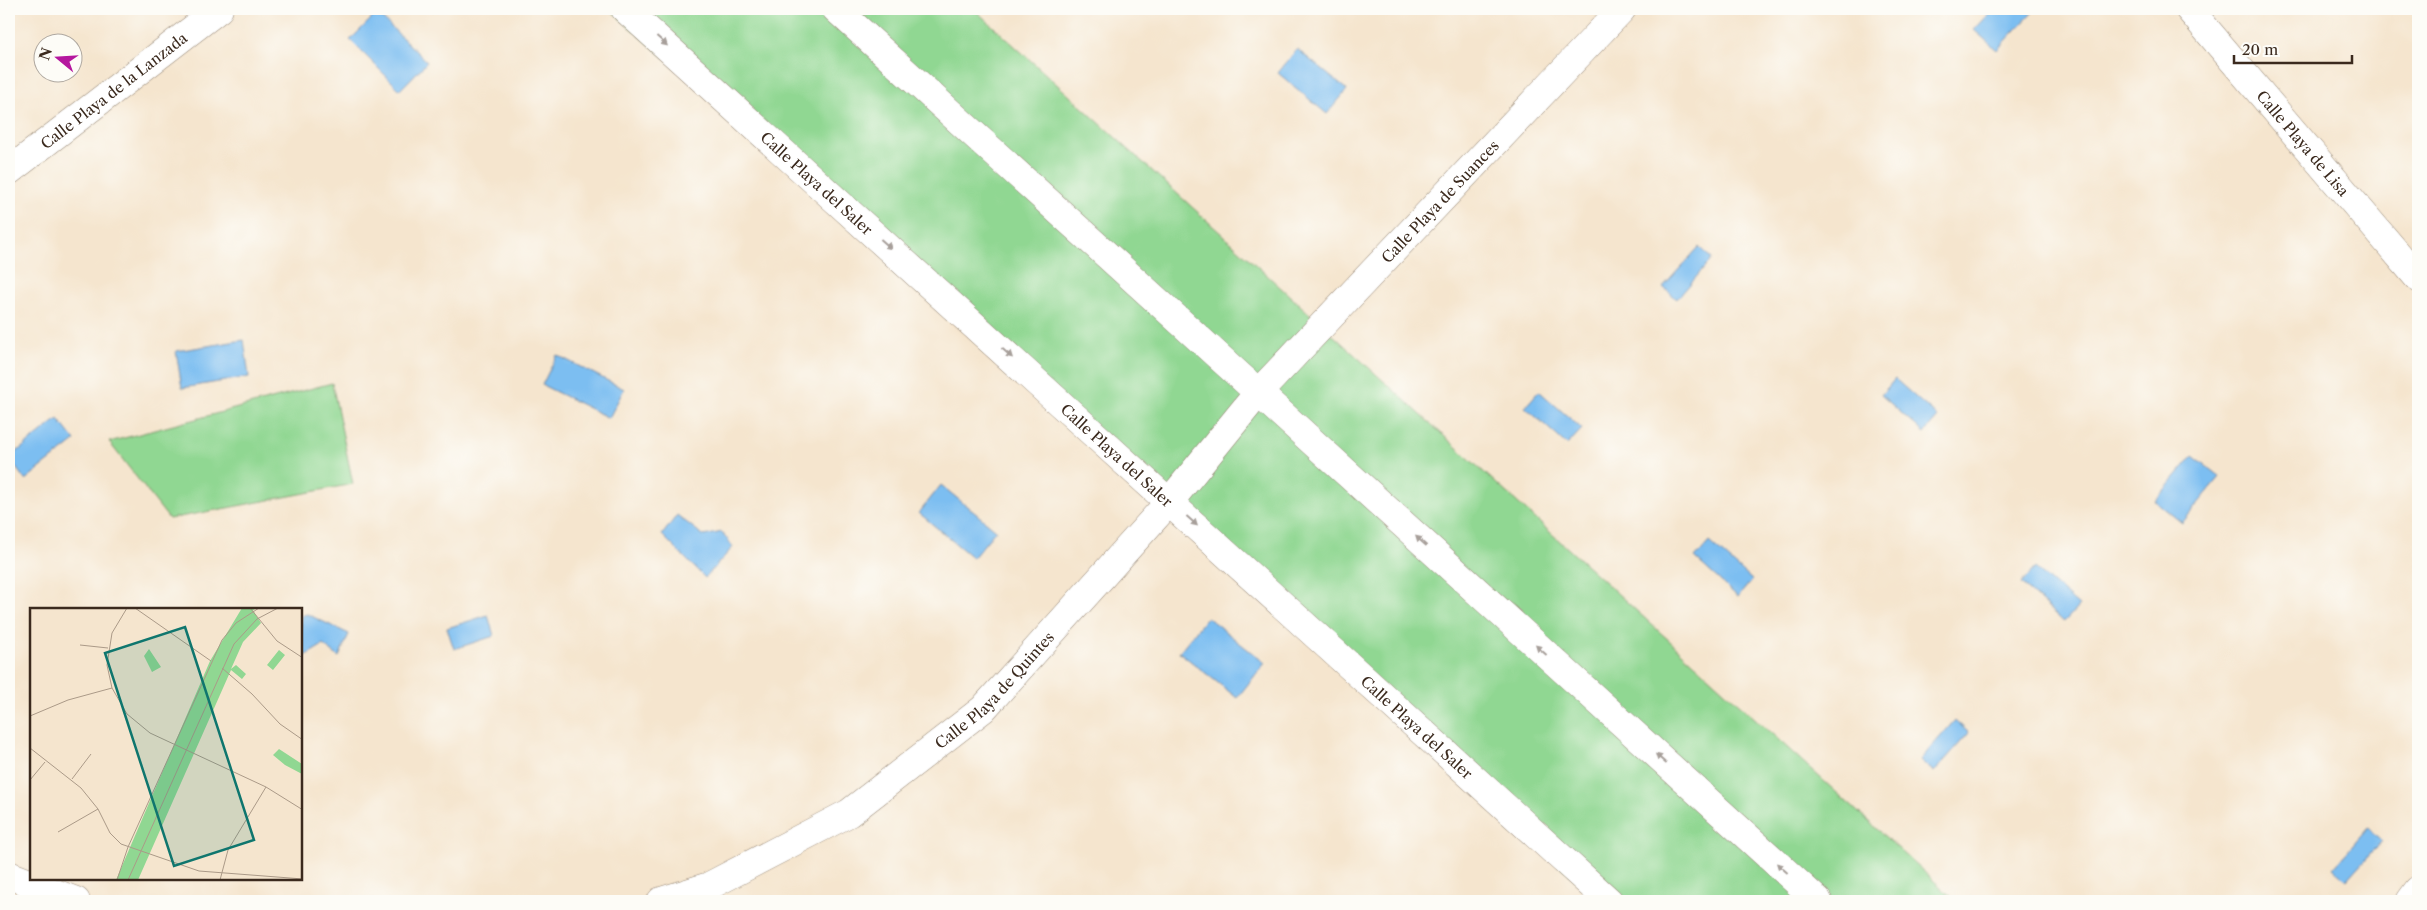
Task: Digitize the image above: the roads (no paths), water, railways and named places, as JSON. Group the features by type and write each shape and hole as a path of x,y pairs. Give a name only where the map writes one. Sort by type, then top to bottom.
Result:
{"street":[{"name":"Calle Playa de la Lanzada","path":"9,171 219,9"},
{"name":"Calle Playa del Saler","path":"626,9 1170,500 1609,901"},
{"path":"836,9 1818,901"},
{"name":"Calle Playa de Suances","path":"1258,393 1622,9"},
{"name":"Calle Playa de Lisa","path":"2189,9 2418,278"},
{"name":"Calle Playa de Quintes","path":"661,901 709,886 849,813 983,709 1170,500 1258,393"},
{"path":"9,876 76,901"},
{"path":"2410,901 2418,890"}],"water":[{"path":"1994,9 2029,9 2033,12 1997,50 1974,30"},
{"path":"377,13 427,62 400,90 350,40"},
{"path":"1297,49 1347,90 1327,114 1278,73"},
{"path":"1699,247 1712,259 1677,299 1663,287"},
{"path":"244,340 249,377 182,388 176,351"},
{"path":"557,355 624,389 609,418 542,385"},
{"path":"1895,379 1938,417 1924,433 1881,395"},
{"path":"1539,391 1582,429 1567,445 1525,407"},
{"path":"58,419 75,441 25,480 9,458"},
{"path":"2193,456 2220,477 2182,523 2155,501"},
{"path":"941,485 996,530 973,558 919,513"},
{"path":"677,515 704,536 722,532 733,547 705,578 662,535"},
{"path":"1709,542 1752,580 1738,597 1695,558"},
{"path":"2035,568 2079,606 2064,622 2021,584"},
{"path":"307,614 349,634 339,657 323,645 305,656 302,655 302,616"},
{"path":"488,615 494,636 454,649 447,628"},
{"path":"1207,617 1265,663 1237,698 1179,652"},
{"path":"1955,720 1969,733 1934,772 1920,760"},
{"path":"2368,828 2382,841 2347,880 2333,868"}]}
